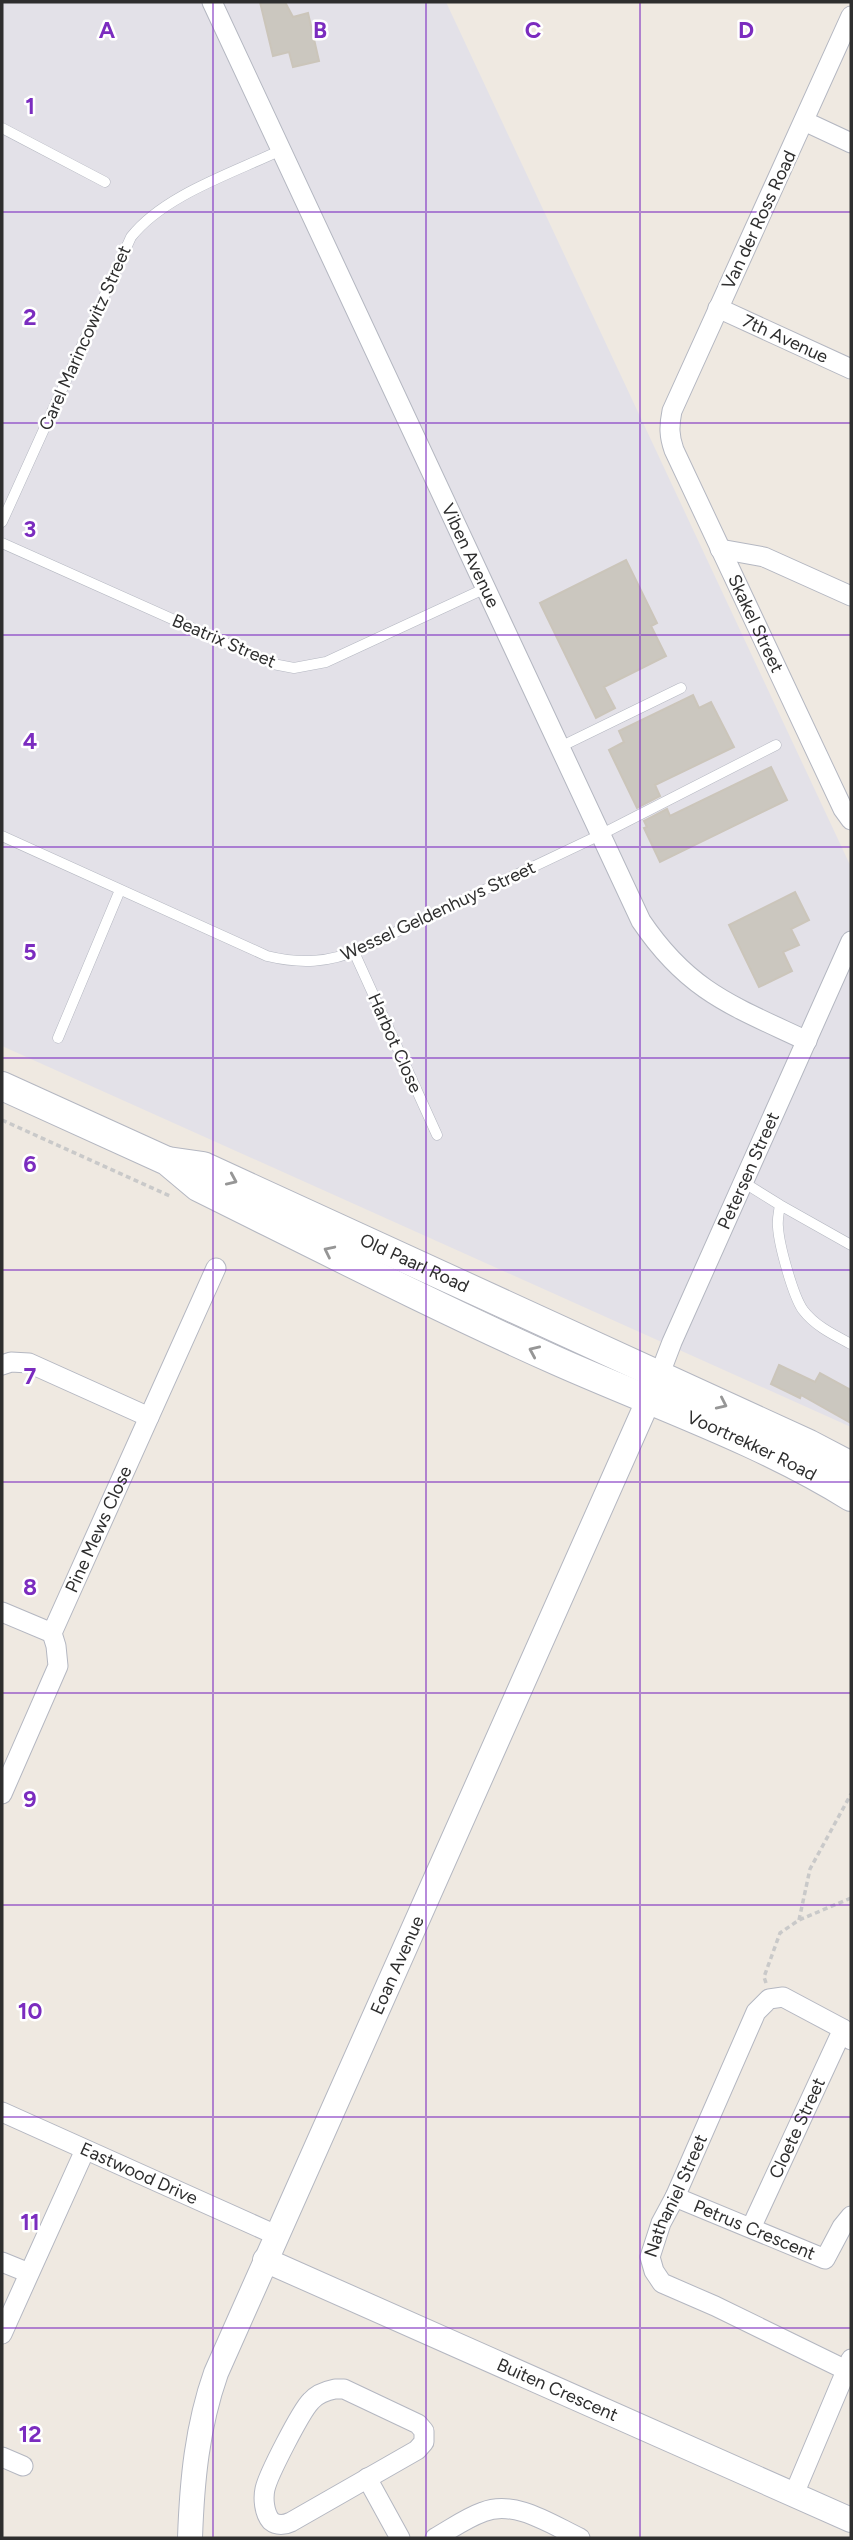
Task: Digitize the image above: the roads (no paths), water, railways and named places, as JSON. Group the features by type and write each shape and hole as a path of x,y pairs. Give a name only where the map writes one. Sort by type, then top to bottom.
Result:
{"main road":[{"name":"Old Paarl Road","path":"2,1086 167,1161 198,1187 479,1327 653,1389"},
{"name":"Voortrekker Road","path":"653,1389 809,1444 851,1466"},
{"name":"Voortrekker Road","path":"653,1389 851,1497"}],"street":[{"name":"Viben Avenue","path":"212,2 641,921 670,959 697,984 730,1006 807,1041"},
{"name":"Van der Ross Road","path":"669,425 672,411 851,16"},
{"path":"804,121 851,143"},
{"name":"7th Avenue","path":"718,309 851,369"},
{"name":"Skakel Street","path":"669,425 674,450 843,809 851,820"},
{"path":"720,549 764,557 851,596"},
{"name":"Petersen Street","path":"653,1389 851,941"},
{"name":"Pine Mews Close","path":"52,1633 216,1268"},
{"path":"2,1365 11,1362 29,1363 149,1418"},
{"name":"Eoan Avenue","path":"190,2538 195,2458 204,2407 216,2373 653,1389"},
{"path":"2,1612 52,1633 58,1666 2,1794"},
{"name":"Nathaniel Street","path":"847,2034 783,1997 769,1999 756,2012 676,2197 662,2223 650,2257 662,2283 849,2364"},
{"name":"Cloete Street","path":"751,2228 847,2034"},
{"name":"Eastwood Drive","path":"2,2112 276,2235"},
{"path":"2,2334 85,2150"},
{"name":"Petrus Crescent","path":"676,2197 825,2259 851,2216"},
{"name":"Buiten Crescent","path":"265,2260 851,2520"},
{"path":"2,2262 29,2273"},
{"path":"794,2494 849,2364"},
{"path":"344,2389 418,2424 424,2431 421,2447 367,2479 286,2524 271,2521 265,2510 265,2485 307,2406 312,2399 326,2391 344,2389"},
{"path":"2,2457 23,2466"},
{"path":"367,2479 400,2538"},
{"path":"435,2538 483,2512 501,2508 518,2510 580,2538"}],"lane":[{"path":"2,128 104,182"},
{"name":"Carel Marincowitz Street","path":"2,522 131,237 148,218 169,203 281,150"},
{"name":"Beatrix Street","path":"2,543 273,664 294,668 326,662 485,588"},
{"path":"560,747 681,688"},
{"name":"Wessel Geldenhuys Street","path":"2,836 267,956 318,962 354,952 600,835 776,745"},
{"path":"58,1038 120,890"},
{"name":"Harbot Close","path":"354,952 437,1135"},
{"path":"743,1182 851,1245"},
{"path":"780,1205 778,1227 797,1298 812,1319 825,1331 851,1344"}]}
